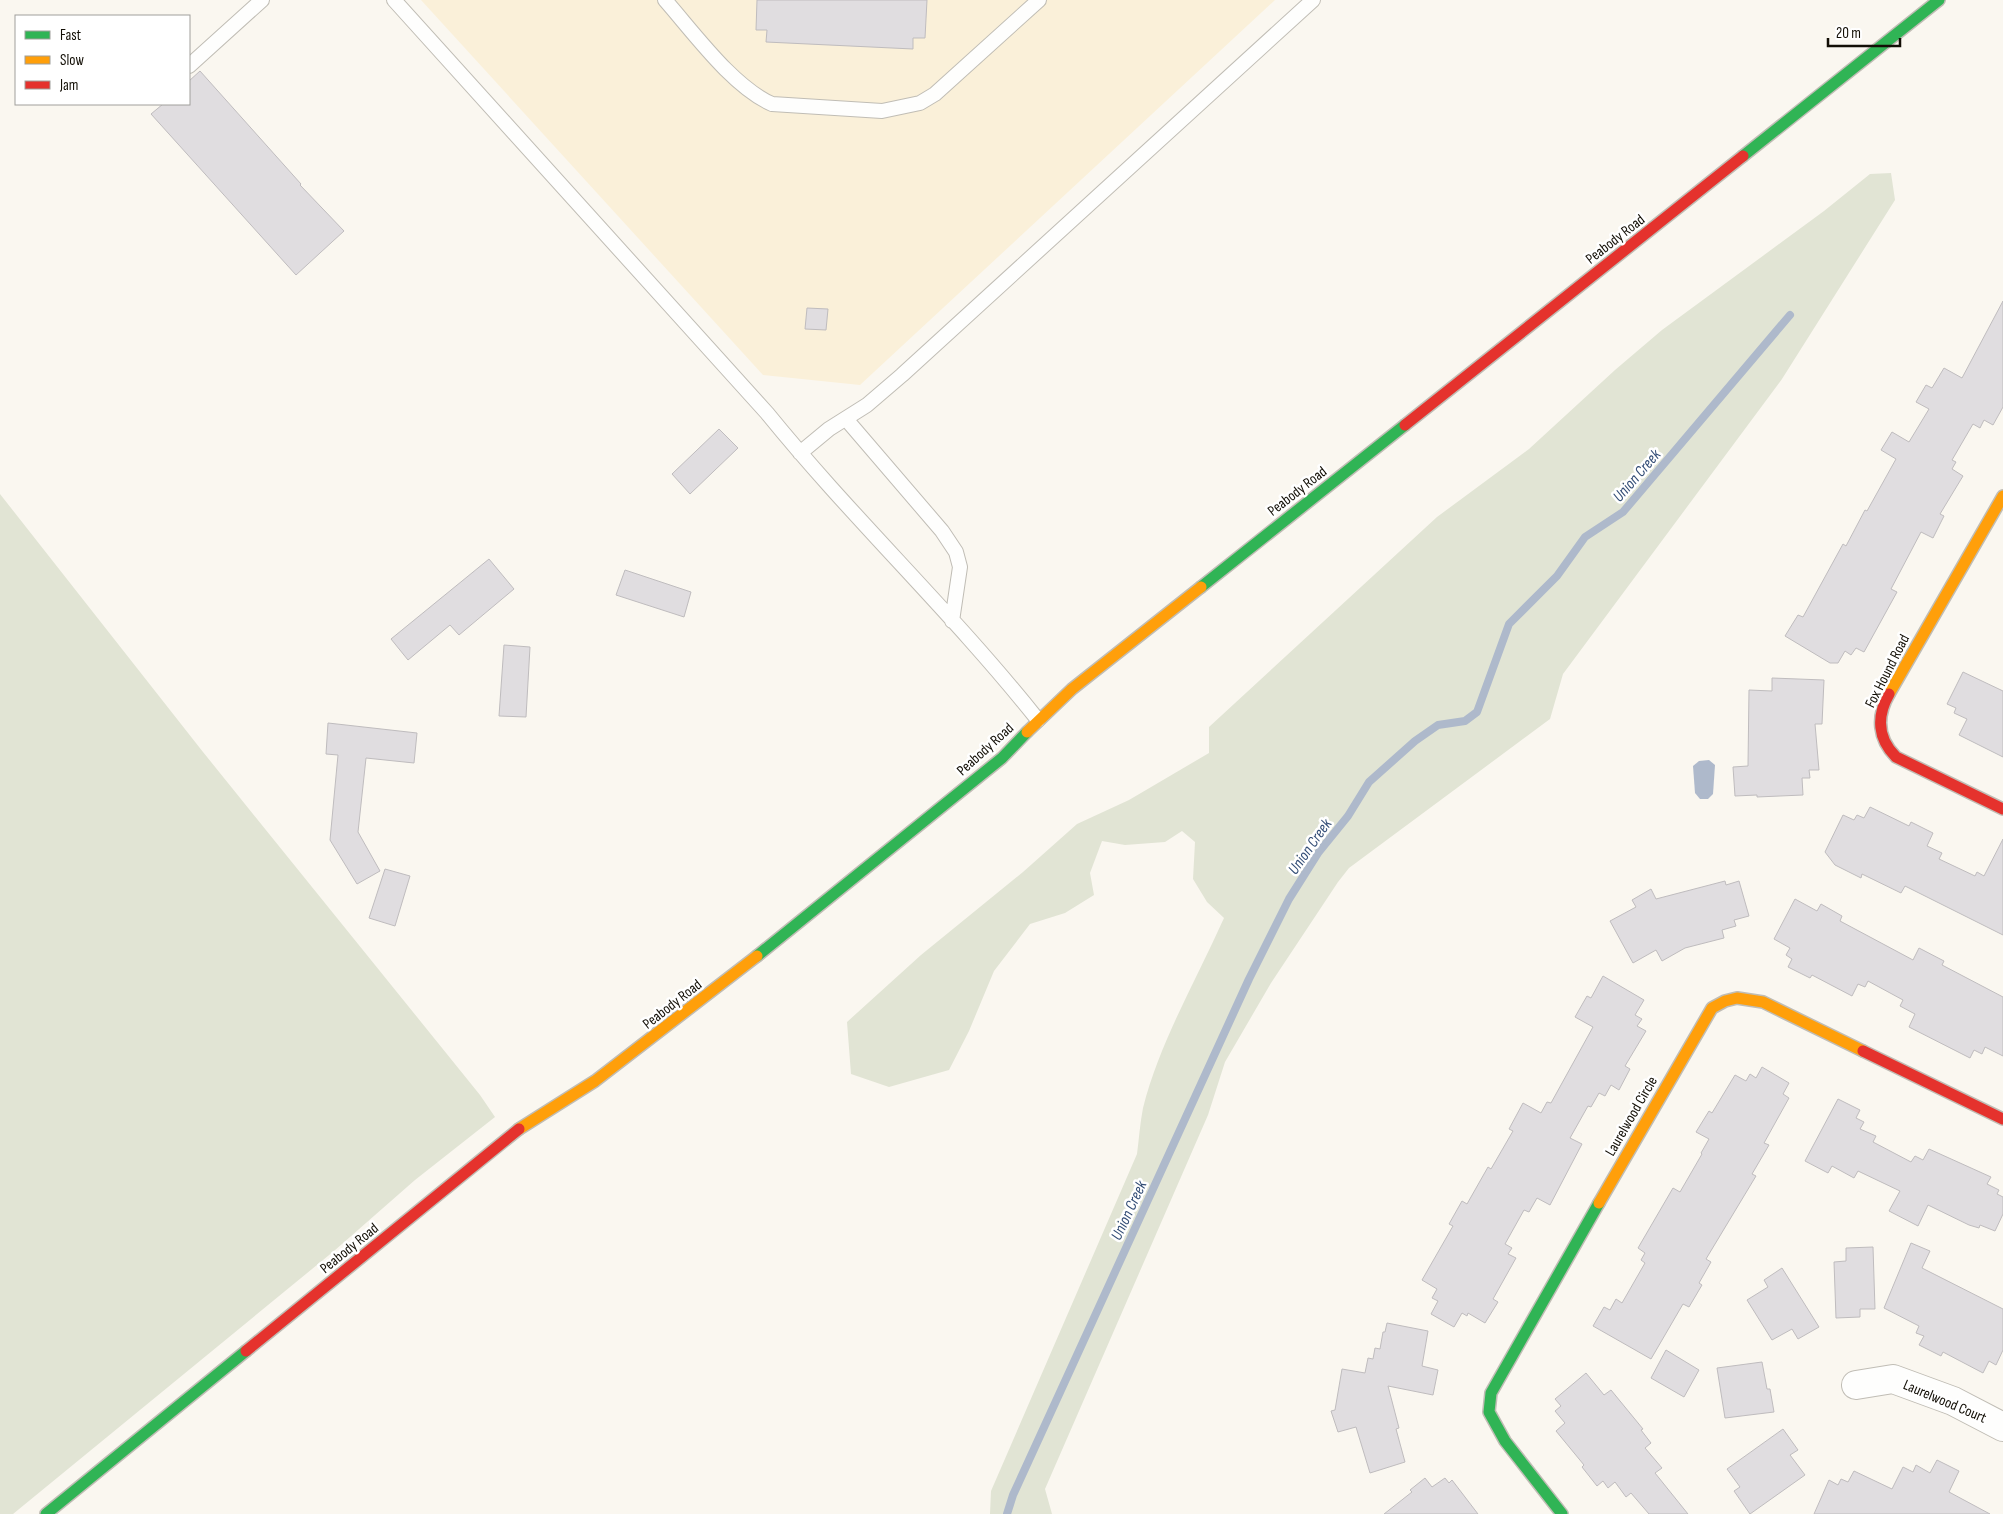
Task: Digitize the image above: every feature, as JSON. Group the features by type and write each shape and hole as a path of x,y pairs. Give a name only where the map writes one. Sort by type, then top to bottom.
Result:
{"main road":[{"name":"Peabody Road","path":"46,1514 514,1132 595,1080 672,1023 774,943 1002,758 1038,720 1072,689 1938,0"},
{"name":"Fox Hound Road","path":"2003,496 1888,698 1881,711 1879,723 1884,744 1896,757 2003,809"},
{"name":"Laurelwood Circle","path":"1562,1514 1505,1441 1489,1412 1490,1393 1712,1008 1721,1002 1739,997 1763,1002 2003,1119"}],"street":[{"name":"Laurelwood Court","path":"1856,1385 1893,1380 1953,1401 2003,1427"}],"lane":[{"path":"190,65 262,0"},
{"path":"394,0 1000,673 1038,720"},
{"path":"665,0 734,78 757,98 772,104 882,111 920,103 935,94 1039,0"},
{"path":"800,453 829,430 867,405 902,375 1313,0"},
{"path":"846,420 942,531 956,552 960,568 952,621"}],"shaded area":[{"path":"421,0 1275,0 860,385 763,375"}],"green space":[{"path":"1891,173 1895,200 1782,379 1563,674 1550,719 1349,868 1338,882 1271,983 1225,1062 1208,1115 1045,1489 1052,1514 990,1514 991,1491 1137,1154 1143,1108 1159,1059 1179,1011 1224,918 1207,902 1193,879 1195,842 1182,831 1165,842 1125,845 1102,841 1090,873 1094,895 1065,913 1030,924 994,971 969,1031 949,1070 889,1087 851,1074 847,1022 921,955 1023,872 1077,824 1129,800 1209,753 1209,727 1437,517 1529,449 1615,370 1662,330 1824,211 1870,174"},
{"path":"0,494 203,752 480,1095 495,1117 415,1180 334,1251 13,1514 0,1514"}],"water":[{"path":"1709,760 1715,765 1713,794 1708,799 1700,799 1695,793 1693,766 1699,761"}],"building":[{"path":"757,0 927,0 925,38 913,38 913,49 766,42 767,30 756,30"},
{"path":"200,71 300,185 344,231 296,275 151,114 162,105 190,105 190,80"},
{"path":"2003,301 2003,407 1993,425 1984,420 1980,428 1973,424 1952,460 1956,462 1952,469 1963,476 1940,514 1944,516 1933,538 1921,532 1891,589 1897,592 1864,652 1856,648 1851,655 1845,651 1838,663 1830,663 1785,636 1798,615 1803,617 1843,544 1846,546 1896,459 1881,450 1892,432 1909,442 1929,409 1916,402 1926,385 1932,388 1944,368 1962,378"},
{"path":"807,308 828,309 826,330 805,329"},
{"path":"719,429 738,448 690,494 672,474"},
{"path":"489,559 514,589 459,635 450,625 408,660 391,639"},
{"path":"625,570 691,592 684,617 616,595"},
{"path":"504,645 530,647 526,717 499,716"},
{"path":"1963,672 2003,691 2003,757 1959,735 1967,719 1954,713 1956,708 1947,704"},
{"path":"1772,678 1824,680 1822,724 1815,724 1819,770 1809,770 1810,778 1802,778 1803,795 1735,796 1733,767 1748,766 1749,690 1772,691"},
{"path":"328,723 417,733 414,763 366,758 358,832 380,871 357,884 330,840 338,755 326,754"},
{"path":"1870,807 1909,826 1911,822 1933,833 1927,846 1942,853 1939,859 1975,876 1977,872 1984,876 2003,839 2003,935 1905,886 1901,893 1862,874 1861,878 1835,865 1825,852 1843,815 1854,820 1857,815 1864,818"},
{"path":"385,869 410,876 395,926 369,918"},
{"path":"1725,881 1726,885 1739,881 1749,916 1734,920 1736,926 1722,930 1724,938 1685,948 1662,961 1656,950 1633,963 1610,921 1636,907 1632,900 1651,889 1656,899"},
{"path":"1795,899 1817,911 1821,904 1842,916 1840,921 1913,960 1919,948 1944,961 1942,965 2003,997 2003,1056 1985,1047 1982,1054 1974,1050 1970,1058 1909,1027 1915,1014 1900,1006 1903,1000 1868,981 1865,987 1858,984 1852,996 1812,975 1810,978 1788,967 1792,959 1786,955 1790,948 1774,939"},
{"path":"1603,976 1644,1000 1635,1015 1642,1019 1637,1026 1646,1031 1625,1066 1630,1069 1619,1090 1611,1085 1605,1096 1599,1093 1591,1107 1588,1106 1570,1138 1582,1144 1550,1205 1537,1198 1529,1212 1524,1210 1505,1244 1512,1248 1508,1254 1516,1258 1493,1299 1498,1302 1485,1323 1468,1313 1467,1316 1462,1313 1454,1327 1431,1314 1438,1301 1432,1298 1437,1289 1422,1280 1453,1226 1449,1224 1462,1201 1467,1204 1488,1167 1491,1169 1513,1131 1509,1129 1523,1103 1541,1113 1547,1102 1551,1103 1593,1027 1575,1017 1587,996 1591,998"},
{"path":"1762,1067 1789,1083 1783,1094 1789,1098 1764,1143 1769,1145 1752,1174 1756,1176 1706,1259 1711,1262 1699,1283 1702,1285 1689,1307 1683,1304 1651,1359 1593,1326 1604,1307 1610,1310 1616,1299 1622,1303 1645,1263 1641,1260 1645,1253 1638,1248 1673,1188 1680,1192 1702,1154 1709,1139 1696,1132 1709,1111 1712,1113 1735,1075 1746,1081 1750,1074 1756,1078"},
{"path":"1838,1099 1860,1110 1856,1118 1864,1122 1860,1129 1876,1136 1873,1142 1911,1162 1915,1156 1923,1160 1929,1149 1991,1177 1987,1184 1999,1190 1997,1194 2003,1197 2003,1214 1995,1231 1980,1225 1979,1228 1969,1225 1928,1205 1918,1226 1889,1211 1900,1191 1858,1171 1854,1178 1832,1166 1828,1173 1805,1161"},
{"path":"1911,1243 1930,1251 1922,1268 2003,1309 2003,1350 1996,1365 1989,1361 1983,1373 1943,1352 1941,1356 1919,1345 1924,1336 1916,1333 1919,1326 1884,1308"},
{"path":"1873,1247 1875,1309 1860,1309 1860,1317 1836,1318 1834,1262 1846,1261 1846,1248"},
{"path":"1782,1268 1819,1327 1798,1339 1792,1329 1772,1340 1747,1300 1768,1287 1764,1280"},
{"path":"1387,1323 1428,1331 1422,1366 1438,1370 1433,1395 1388,1386 1399,1428 1396,1429 1405,1462 1370,1473 1356,1427 1338,1432 1331,1411 1335,1410 1342,1369 1365,1373 1368,1358 1373,1359 1375,1348 1380,1349 1383,1332 1385,1332"},
{"path":"1666,1350 1699,1370 1684,1397 1651,1378"},
{"path":"1762,1362 1774,1412 1725,1418 1717,1368"},
{"path":"1586,1373 1604,1395 1611,1390 1643,1429 1641,1430 1651,1443 1645,1448 1662,1468 1655,1473 1688,1514 1649,1514 1631,1493 1626,1497 1615,1482 1608,1488 1603,1481 1597,1486 1582,1467 1584,1465 1556,1431 1565,1423 1555,1411 1561,1406 1555,1399"},
{"path":"1783,1429 1798,1450 1790,1455 1805,1475 1750,1514 1734,1491 1740,1487 1727,1469"},
{"path":"1937,1460 1959,1471 1949,1492 1990,1514 1814,1514 1829,1480 1838,1485 1841,1479 1848,1482 1854,1471 1892,1489 1903,1467 1913,1472 1916,1465 1930,1473"},
{"path":"1425,1478 1432,1487 1445,1478 1449,1483 1452,1480 1478,1514 1384,1514 1412,1492 1410,1490"}],"waterway":[{"name":"Union Creek","path":"1007,1514 1013,1495 1249,979 1289,899 1318,853 1348,816 1369,782 1415,741 1438,725 1465,721 1477,712 1509,624 1557,576 1585,537 1623,512 1790,315"}],"traffic: fast":[{"path":"1743,156 1939,0"},
{"path":"1201,587 1405,425"},
{"path":"757,956 1002,758 1027,732"},
{"path":"1562,1514 1505,1441 1489,1412 1491,1393 1599,1203"},
{"path":"46,1514 246,1351"}],"traffic: slow":[{"path":"1889,694 2003,496"},
{"path":"1027,732 1072,689 1201,587"},
{"path":"519,1129 595,1081 757,956"},
{"path":"1599,1203 1712,1008 1725,1001 1737,998 1763,1002 1863,1051"}],"traffic: jam":[{"path":"1405,425 1743,156"},
{"path":"1889,694 1882,711 1881,727 1885,743 1896,757 2003,809"},
{"path":"1863,1051 2003,1119"},
{"path":"246,1351 519,1129"}]}
